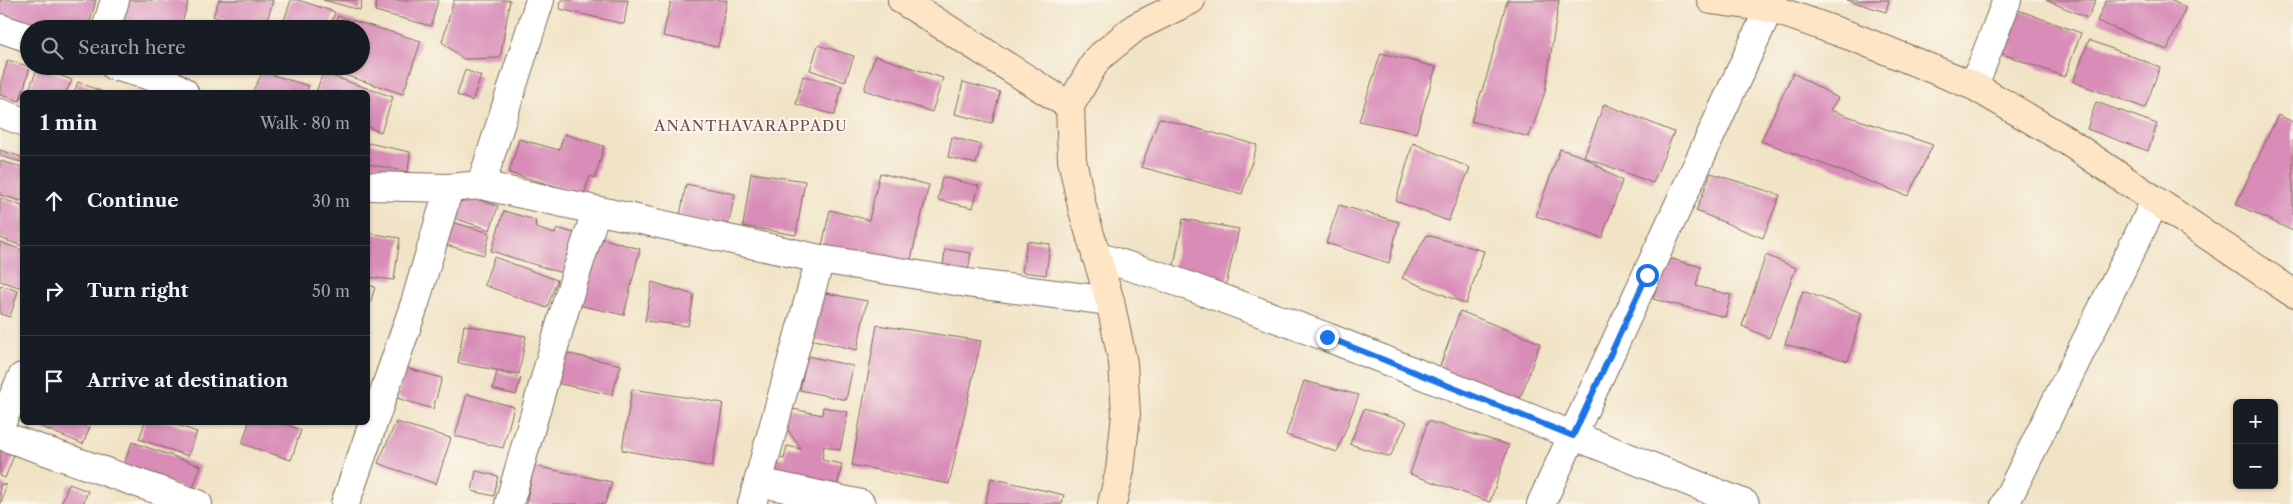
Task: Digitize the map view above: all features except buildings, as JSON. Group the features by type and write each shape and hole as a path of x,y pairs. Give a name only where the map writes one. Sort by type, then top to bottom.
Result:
{"main road":[{"path":"902,0 1070,106"},
{"path":"1112,504 1120,470 1126,415 1123,363 1110,301 1083,211 1072,160 1070,106 1097,59 1136,27 1191,0"},
{"path":"1711,0 1771,4 1974,86 2064,138 2155,202 2293,293"}],"street":[{"path":"109,20 115,0"},
{"path":"481,184 540,0"},
{"path":"1974,86 2007,0"},
{"path":"1541,504 1771,4"},
{"path":"0,28 20,35"},
{"path":"136,75 169,88"},
{"path":"0,113 20,120"},
{"path":"370,186 449,188 481,184 596,211 820,259 967,283 1110,301"},
{"path":"345,504 415,302 449,188"},
{"path":"2005,504 2155,202"},
{"path":"509,504 566,305 596,211"},
{"path":"1096,256 1164,277 1327,337 1745,504"},
{"path":"820,259 755,493 861,504"},
{"path":"0,426 20,381"},
{"path":"0,435 198,504"}],"district":[{"name":"ANANTHAVARAPPADU","path":"751,125"}],"route":[{"path":"1327,337 1573,436 1647,275"}]}
